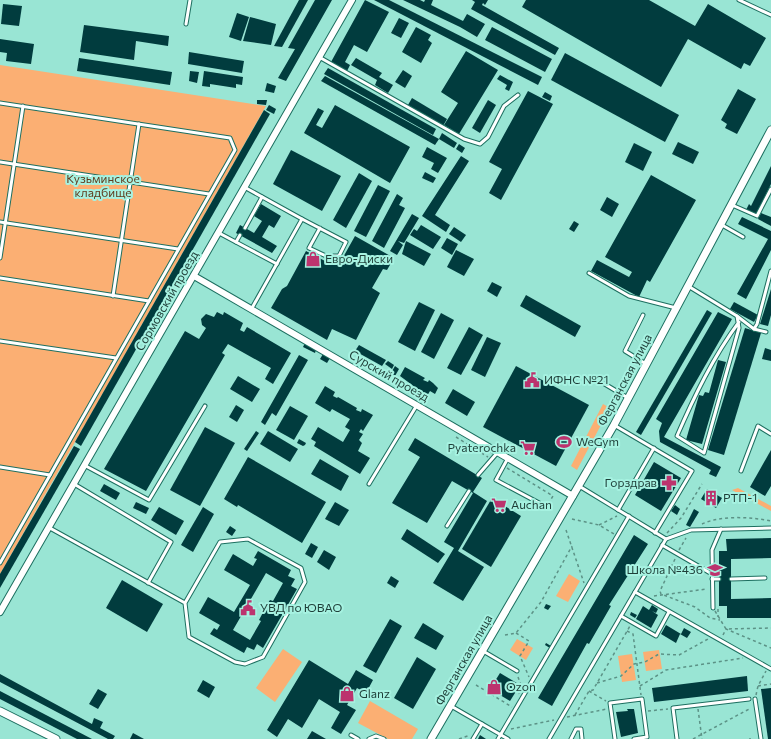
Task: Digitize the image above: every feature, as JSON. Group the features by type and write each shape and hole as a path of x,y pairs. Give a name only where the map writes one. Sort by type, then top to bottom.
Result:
{"street":[{"name":"Сормовский проезд","path":"0,612 246,188 352,0"},
{"name":"Ферганская улица","path":"431,739 614,425 730,204 771,130"},
{"name":"Сурский проезд","path":"194,276 252,308 573,496"},
{"path":"0,711 53,738"}],"lane":[{"path":"186,24 190,0"},
{"path":"739,0 771,15"},
{"path":"319,57 464,139 480,144 488,137 504,106 518,95"},
{"path":"0,103 230,138 235,150 0,563"},
{"path":"0,258 23,106"},
{"path":"113,296 139,124"},
{"path":"0,162 209,194"},
{"path":"246,188 302,220 320,228 346,242 339,256 326,256 310,248 320,228"},
{"path":"730,204 757,216 771,189"},
{"path":"245,228 262,197"},
{"path":"252,308 302,220"},
{"path":"0,222 178,249"},
{"path":"720,224 743,237"},
{"path":"219,233 277,264"},
{"path":"236,242 240,235"},
{"path":"754,328 757,324 771,271"},
{"path":"589,273 629,296 676,308"},
{"path":"0,278 149,301"},
{"path":"688,286 754,328 766,332"},
{"path":"643,315 624,351 646,364"},
{"path":"737,316 739,322 739,328 704,453 677,436 695,395 728,336 739,322"},
{"path":"0,341 116,358"},
{"path":"603,383 628,398"},
{"path":"369,484 417,405"},
{"path":"84,465 149,500 204,406"},
{"path":"614,425 692,471 656,533"},
{"path":"741,471 758,426 771,434"},
{"path":"618,510 654,448"},
{"path":"478,475 498,452"},
{"path":"508,458 496,480 541,504"},
{"path":"0,467 50,475"},
{"path":"74,484 171,542 148,583"},
{"path":"578,486 665,538 691,530 771,528"},
{"path":"447,526 469,491"},
{"path":"498,739 629,516"},
{"path":"48,527 185,603"},
{"path":"712,608 712,550 721,529"},
{"path":"549,739 665,538"},
{"path":"248,539 301,568 305,582 263,657 245,664 235,662 189,637 185,603 220,542 248,539"},
{"path":"662,545 712,574"},
{"path":"731,579 765,578"},
{"path":"712,579 719,579"},
{"path":"635,592 770,668"},
{"path":"621,616 656,636 669,612"},
{"path":"482,651 517,671"},
{"path":"615,739 610,703 642,699 647,737 634,739"},
{"path":"677,739 673,708 749,699"},
{"path":"755,699 761,739"},
{"path":"451,706 508,739"},
{"path":"473,739 482,724"},
{"path":"570,739 576,729 581,729 582,739"},
{"path":"351,735 358,739"},
{"path":"369,739 376,736 384,739"}],"path":[{"path":"665,538 702,484"},
{"path":"599,525 624,513"},
{"path":"661,594 660,591 677,554 691,530 714,520 757,518 771,521"},
{"path":"572,519 599,525 617,536"},
{"path":"566,530 586,589"},
{"path":"516,633 541,602 572,546"},
{"path":"651,601 654,595 712,588"},
{"path":"661,594 695,607 710,618 720,620"},
{"path":"712,608 726,629 771,648"},
{"path":"574,715 588,691 593,690 632,622"},
{"path":"726,629 771,628"},
{"path":"720,640 726,629"},
{"path":"627,631 633,634 642,699"},
{"path":"505,635 516,633 529,640 520,656 523,660 526,673 532,681"},
{"path":"597,683 621,676 630,667 637,663 645,662 660,654 679,655 713,637"},
{"path":"640,686 666,670 730,662 749,657"},
{"path":"755,699 758,686 770,668"},
{"path":"517,671 521,686 518,690 521,700"},
{"path":"758,686 771,684"},
{"path":"476,685 516,709"},
{"path":"588,691 605,700"},
{"path":"698,705 702,739"},
{"path":"693,739 756,705"},
{"path":"644,712 673,708"}],"green space":[{"name":"Кузьминское кладбище","path":"0,65 266,106 0,574"},
{"path":"603,404 610,408 577,470 571,466"},
{"path":"738,488 771,506 771,511 732,490"},
{"path":"569,574 580,581 568,602 556,596"},
{"path":"517,639 533,648 526,660 510,650"},
{"path":"283,649 302,662 275,702 256,688"},
{"path":"659,650 662,669 646,671 643,652"},
{"path":"632,654 636,680 622,682 618,656"},
{"path":"370,701 418,729 412,739 388,739 358,723"}],"building":[{"path":"299,0 308,0 282,47 274,46"},
{"path":"315,0 332,0 286,81 278,78 295,49 288,48"},
{"path":"365,0 389,12 367,52 354,45 345,62 350,65 347,71 331,62"},
{"path":"374,0 389,0 542,77 538,85"},
{"path":"403,0 420,0 424,2 425,0 433,0 431,5 463,21 467,14 485,24 477,37 460,27"},
{"path":"472,0 488,0 485,5 483,3 482,5 559,48 555,55 471,9 475,2"},
{"path":"526,0 649,0 695,26 708,4 766,38 750,66 744,63 741,69 688,39 661,87 522,7"},
{"path":"3,4 22,6 19,26 1,24"},
{"path":"237,13 249,17 241,41 229,37"},
{"path":"250,17 276,24 271,45 243,41"},
{"path":"399,18 409,23 401,38 391,33"},
{"path":"84,25 169,36 168,46 136,41 134,60 80,52"},
{"path":"416,27 431,35 428,40 432,43 421,63 402,52"},
{"path":"492,27 552,59 545,72 485,40"},
{"path":"0,39 34,44 31,64 6,61 7,53 0,52"},
{"path":"466,51 498,70 459,134 444,125 458,103 441,92"},
{"path":"189,52 244,61 242,73 188,64"},
{"path":"565,53 679,115 665,142 551,80"},
{"path":"79,58 172,72 170,85 77,71"},
{"path":"356,58 382,73 379,77 393,85 388,93 375,85 377,80 351,65"},
{"path":"328,68 436,129 433,135 324,74"},
{"path":"403,70 412,76 405,88 395,82"},
{"path":"190,71 199,72 197,83 189,81"},
{"path":"204,71 243,77 242,85 236,84 236,88 210,84 210,87 202,86"},
{"path":"500,75 513,82 509,91 505,89 507,85 497,79"},
{"path":"325,76 439,139 435,145 321,81"},
{"path":"267,83 276,86 274,93 265,91"},
{"path":"738,89 756,99 737,134 725,128 727,124 721,120"},
{"path":"528,91 553,104 501,200 489,193 502,169 489,162"},
{"path":"545,92 552,96 550,101 542,97"},
{"path":"412,98 447,119 443,126 408,105"},
{"path":"257,100 267,100 266,105 257,104"},
{"path":"488,100 496,105 480,133 472,128"},
{"path":"269,105 276,109 274,114 266,110"},
{"path":"335,105 410,147 390,183 304,133 318,108 324,111 316,125 322,128"},
{"path":"264,110 270,114 81,446 75,442"},
{"path":"442,133 457,143 454,148 439,139"},
{"path":"678,142 699,152 693,164 672,154"},
{"path":"634,143 652,152 643,171 625,162"},
{"path":"459,144 465,148 462,153 456,149"},
{"path":"427,147 447,158 438,173 431,169 434,163 422,157"},
{"path":"291,150 341,176 322,211 273,184"},
{"path":"461,156 469,161 435,215 450,225 446,232 422,216"},
{"path":"771,166 771,184 755,217 745,212 749,204 751,206"},
{"path":"425,172 436,178 433,183 422,178"},
{"path":"359,173 372,181 346,228 333,220"},
{"path":"651,175 696,200 650,282 647,280 639,297 591,271 597,260 629,277 632,272 605,257"},
{"path":"378,185 390,191 366,237 354,231"},
{"path":"397,194 403,198 399,205 405,208 384,248 372,241"},
{"path":"607,197 619,204 612,217 600,210"},
{"path":"261,204 281,216 274,228 269,225 262,237 277,246 272,253 236,233 240,225 254,233 262,221 254,216"},
{"path":"761,213 771,217 771,226 758,219"},
{"path":"412,214 419,218 404,243 398,241 403,245 397,255 390,251"},
{"path":"742,217 771,231 771,250 746,299 737,294 768,239 738,224"},
{"path":"574,221 579,224 574,232 569,229"},
{"path":"421,225 441,237 433,249 410,235 414,229 417,231"},
{"path":"454,227 466,235 461,242 449,234"},
{"path":"355,236 394,258 387,270 383,269 372,288 380,293 356,340 332,329 327,340 271,308 282,289 287,286 306,251 325,261 335,258 341,261"},
{"path":"447,238 458,244 452,255 441,248"},
{"path":"406,241 431,254 424,266 402,254"},
{"path":"456,250 474,259 464,276 447,267"},
{"path":"492,282 502,287 497,297 487,291"},
{"path":"771,289 771,315 768,326 760,324"},
{"path":"526,295 581,326 575,337 520,306"},
{"path":"419,302 435,310 415,351 398,342"},
{"path":"734,302 758,315 754,322 730,309"},
{"path":"707,310 712,313 641,435 636,432"},
{"path":"217,312 223,315 224,312 243,323 240,330 244,332 247,327 291,353 273,384 265,379 271,368 228,344 222,353 225,355 146,491 104,469 185,331 199,339 206,328 202,325 201,319 206,314 214,317"},
{"path":"718,312 732,319 664,437 721,467 716,477 709,474 711,470 660,442 659,431 662,423 656,419"},
{"path":"441,313 454,320 434,359 421,352"},
{"path":"469,327 483,335 461,375 447,368"},
{"path":"745,328 761,333 724,455 708,450"},
{"path":"487,337 501,343 485,377 471,370"},
{"path":"305,343 316,350 315,353 303,347"},
{"path":"359,345 386,360 382,366 355,351"},
{"path":"765,348 771,350 771,361 762,359"},
{"path":"323,354 330,358 327,363 320,359"},
{"path":"299,355 308,360 276,416 272,413 265,425 261,422"},
{"path":"718,360 726,362 702,444 686,440 699,395 703,396 705,392 709,393"},
{"path":"388,361 394,365 392,369 385,364"},
{"path":"395,366 399,369 395,376 391,373"},
{"path":"516,366 589,405 556,466 483,427"},
{"path":"405,367 425,378 423,380 428,382 429,380 433,383 438,388 435,394 430,391 427,396 400,376"},
{"path":"238,376 260,389 252,402 230,389"},
{"path":"325,386 335,392 333,396 338,397 357,408 356,410 361,412 362,409 373,415 363,431 361,429 359,432 363,434 359,440 362,443 358,451 370,458 360,474 314,446 316,442 311,439 318,427 343,442 350,430 345,427 350,419 332,409 330,412 315,403"},
{"path":"453,389 475,402 467,416 445,403"},
{"path":"236,405 244,410 237,422 229,417"},
{"path":"290,406 308,416 294,440 276,430"},
{"path":"205,427 235,443 200,506 170,490"},
{"path":"256,431 259,433 247,451 244,449"},
{"path":"268,431 298,449 290,462 260,444"},
{"path":"415,438 482,478 473,492 487,501 458,551 484,567 463,601 433,583 454,548 444,542 473,493 452,481 427,523 392,503 420,457 408,450"},
{"path":"299,439 306,443 305,445 303,446 297,443"},
{"path":"74,446 80,449 0,588 0,574"},
{"path":"771,450 771,486 765,496 750,487"},
{"path":"248,457 326,502 302,543 238,505 237,507 224,499"},
{"path":"320,459 349,476 341,491 311,474"},
{"path":"654,462 681,478 661,511 635,495"},
{"path":"104,484 120,493 116,500 100,491"},
{"name":"РТП-1","path":"707,489 722,498 716,508 701,499"},
{"path":"492,498 521,516 491,567 462,549"},
{"path":"136,502 149,508 146,514 133,508"},
{"path":"335,502 349,510 339,526 325,519"},
{"path":"675,505 680,509 677,515 671,511"},
{"path":"159,507 184,521 176,535 151,520"},
{"path":"203,507 214,514 193,552 181,545"},
{"path":"694,509 699,512 690,527 686,525"},
{"path":"230,526 236,530 232,536 226,532"},
{"path":"407,529 445,554 438,563 401,539"},
{"path":"634,535 648,544 609,605 611,606 589,644 587,643 552,706 538,698"},
{"path":"771,538 771,558 731,559 731,599 771,598 771,618 727,618 727,606 719,606 719,551 727,551 726,539"},
{"path":"311,543 318,547 312,558 305,554"},
{"path":"324,550 336,557 329,570 317,562"},
{"path":"258,551 291,570 288,576 295,579 291,586 297,589 263,648 257,644 254,650 247,647 244,653 210,634 214,628 217,630 220,625 199,613 208,597 234,612 250,585 224,570 233,554 253,566 257,559 254,558","holes":["266,573 283,583 273,601 270,600 268,603 259,620 261,621 250,640 233,630"]},
{"path":"391,576 399,581 395,588 387,583"},
{"path":"122,580 163,604 147,632 106,608"},
{"path":"546,604 551,606 548,610 544,608"},
{"path":"652,605 658,609 656,613 652,611 658,615 651,628 636,619 643,606 649,610"},
{"path":"631,612 637,615 635,618 630,615"},
{"path":"390,619 402,626 376,673 363,666"},
{"path":"423,623 444,636 436,650 414,638"},
{"path":"666,625 681,634 684,628 691,632 687,638 680,634 676,643 661,634"},
{"path":"546,643 551,646 550,648 545,645"},
{"path":"417,657 436,669 413,709 394,698"},
{"path":"309,660 348,684 356,670 373,680 366,693 357,688 347,705 356,710 341,734 331,728 340,712 319,699 302,728 288,719 277,737 267,730"},
{"path":"500,673 520,685 510,701 490,689"},
{"path":"0,674 92,724 94,718 103,722 100,728 115,736 113,739 108,739 0,682"},
{"path":"747,676 748,691 654,702 652,688"},
{"path":"203,680 215,687 209,698 197,691"},
{"path":"771,688 771,739 768,739 761,689"},
{"path":"98,689 107,694 98,709 89,704"},
{"path":"0,691 92,739 77,739 0,699"},
{"path":"627,709 634,709 638,733 621,737 616,712 628,711"},
{"path":"312,731 326,739 307,739"},
{"path":"133,733 144,739 130,739"},
{"path":"480,735 486,739 478,739"}],"place":[{"name":"Евро-Диски","path":"313,259"},
{"name":"ИФНС №21","path":"532,380"},
{"name":"WeGym","path":"564,442"},
{"name":"Pyaterochka","path":"528,448"},
{"name":"Горздрав","path":"669,483"},
{"name":"РТП-1","path":"711,498"},
{"name":"Auchan","path":"499,505"},
{"name":"Школа №436","path":"715,570"},
{"name":"УВД по ЮВАО","path":"248,608"},
{"name":"Ozon","path":"494,687"},
{"name":"Glanz","path":"347,694"}]}
